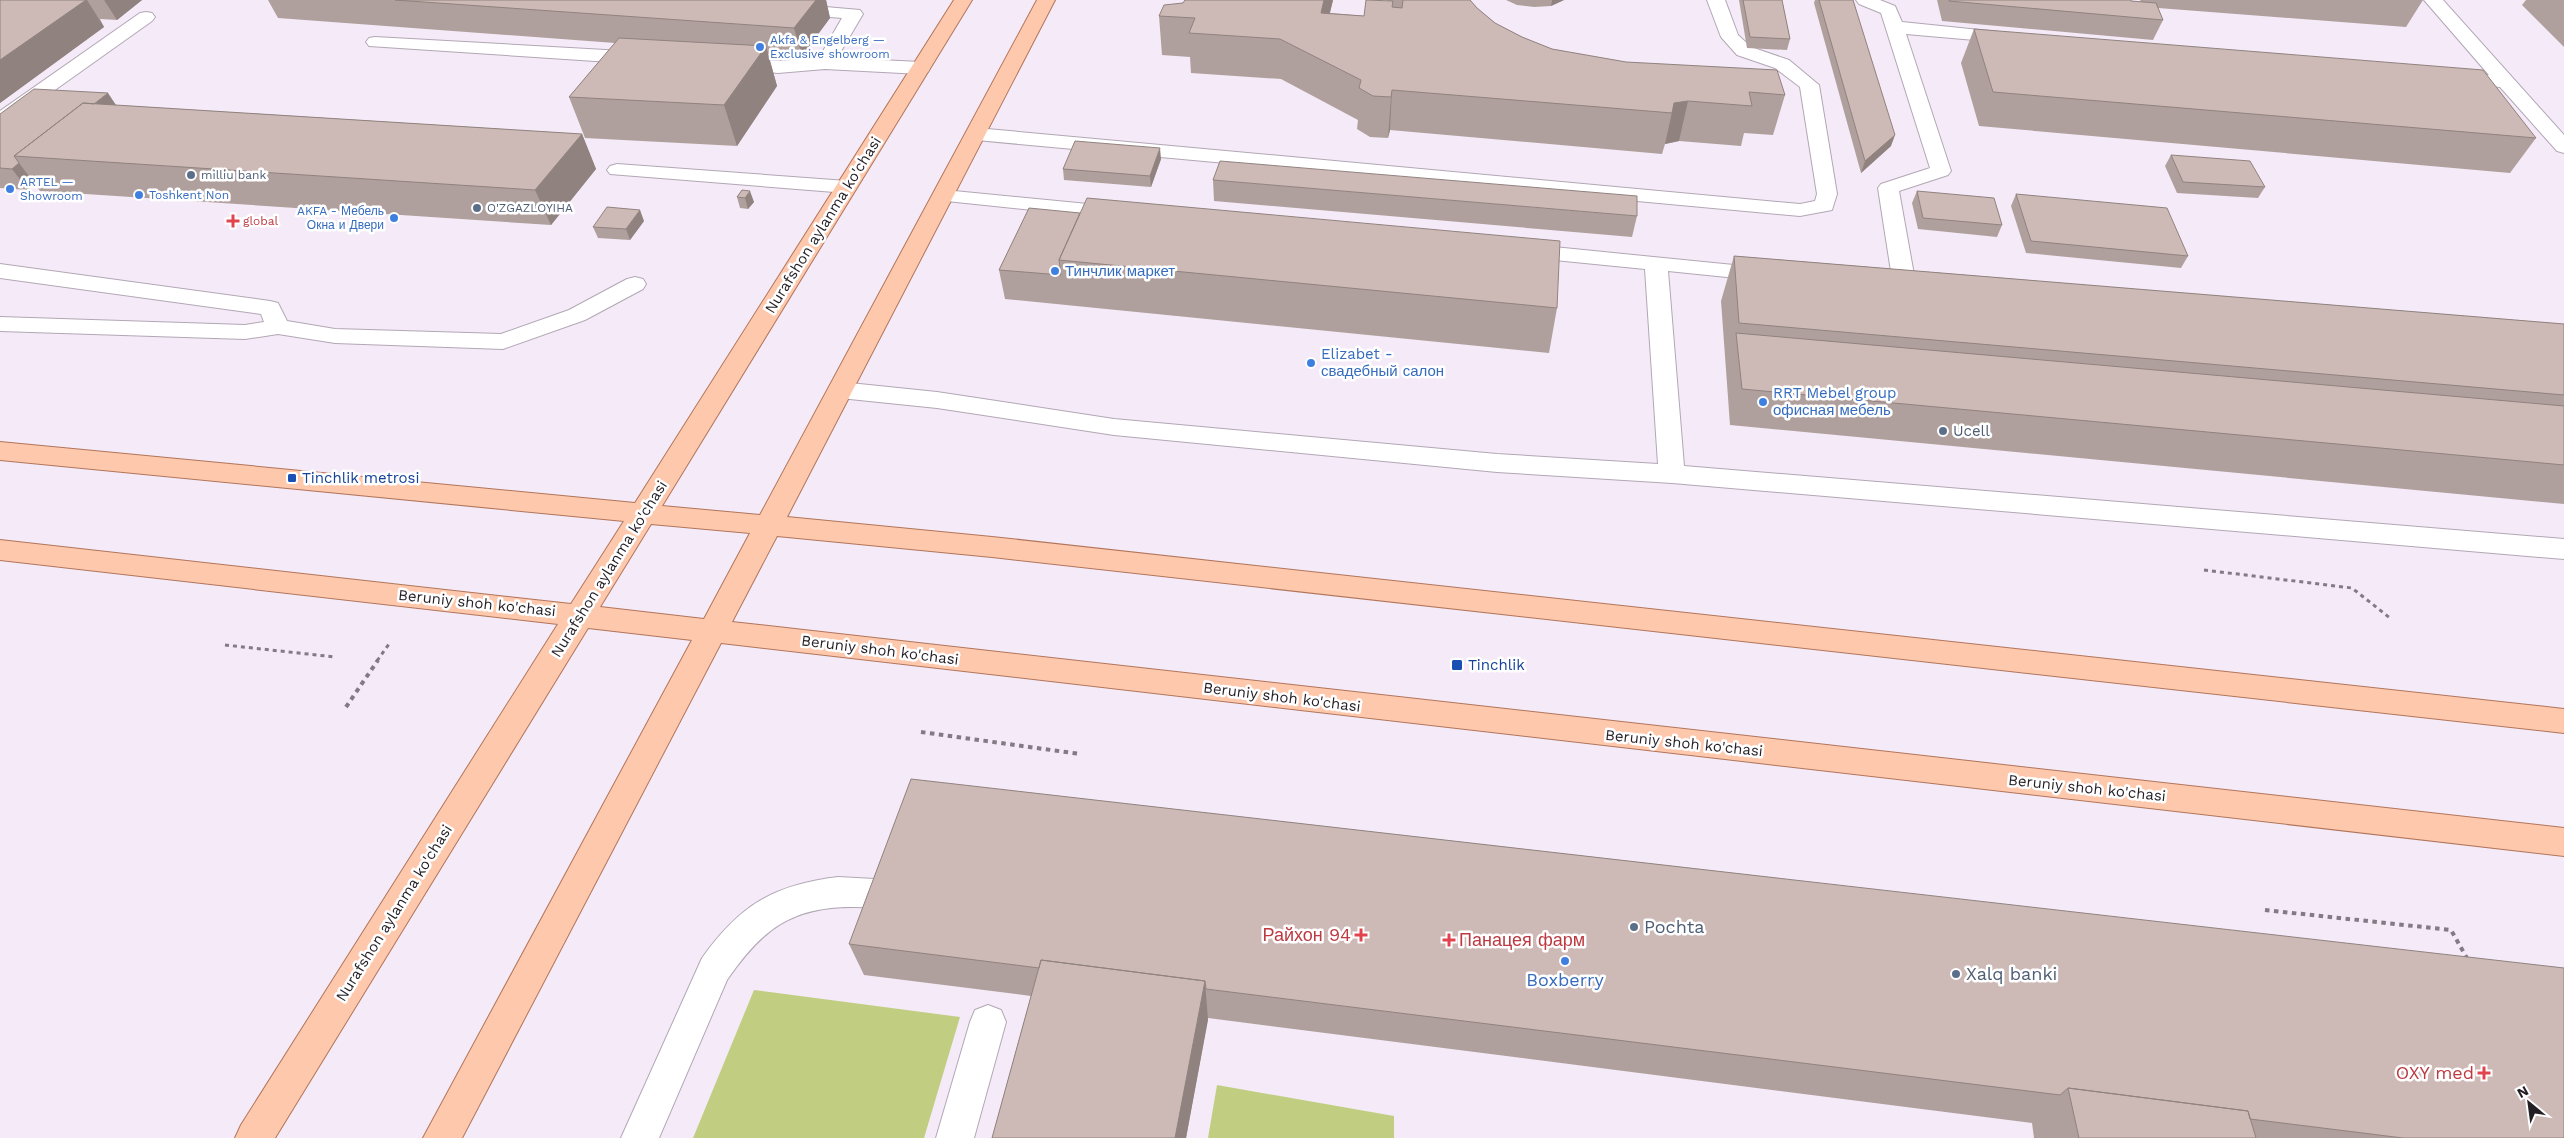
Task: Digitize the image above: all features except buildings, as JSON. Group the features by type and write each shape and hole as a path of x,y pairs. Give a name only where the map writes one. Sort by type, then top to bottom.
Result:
{"main road":[{"name":"Nurafshon aylanma ko'chasi","path":"254,1138 963,0"},
{"path":"442,1138 944,196 1046,0"},
{"path":"0,451 768,524 2564,720"},
{"name":"Beruniy shoh ko'chasi","path":"0,550 580,614 1254,694 2564,842"}],"lane":[{"path":"976,134 1800,210 1824,206 1827,194 1808,85 1782,64 1744,51 1730,37 1716,0"},
{"path":"1865,0 1889,10 1941,171 1888,188 1915,287 1867,283"},
{"path":"2433,0 2564,148"},
{"path":"775,8 854,14 825,62"},
{"path":"0,120 146,17"},
{"path":"1894,27 2022,39"},
{"path":"375,42 660,60"},
{"path":"719,63 778,67 825,62 921,68"},
{"path":"2438,76 2507,82"},
{"path":"617,170 847,187"},
{"path":"944,196 1134,214"},
{"path":"1498,248 1790,276"},
{"path":"1656,263 1672,474"},
{"path":"0,271 270,308 278,327"},
{"path":"0,324 245,332 278,327 335,336 503,342 576,315 635,284"},
{"path":"840,390 937,400 1114,427 1497,463 1672,474 2564,549"},
{"path":"640,1138 714,968 727,947 744,928 762,914 782,904 804,897 848,891 893,895"},
{"path":"955,1138 988,1022"}],"path":[{"path":"2204,570 2352,588 2390,618"},
{"path":"346,707 390,644"},
{"path":"225,646 335,657"},
{"path":"921,732 1080,754"},
{"path":"2265,910 2451,930 2472,968"}],"green space":[{"path":"754,990 960,1017 924,1138 693,1138"},
{"path":"1217,1085 1394,1116 1394,1138 1208,1138"}],"place":[{"name":"Akfa & Engelberg — Exclusive showroom","path":"760,47"},
{"name":"milliu bank","path":"191,175"},
{"name":"ARTEL — Showroom","path":"10,189"},
{"name":"Toshkent Non","path":"139,195"},
{"name":"O'ZGAZLOYIHA","path":"477,208"},
{"name":"AKFA - Мебель Окна и Двери","path":"394,218"},
{"name":"global","path":"233,221"},
{"name":"Тинчлик маркет","path":"1055,271"},
{"name":"Elizabet - свадебный салон","path":"1311,363"},
{"name":"RRT Mebel group офисная мебель","path":"1763,402"},
{"name":"Ucell","path":"1943,431"},
{"name":"Tinchlik metrosi","path":"292,478"},
{"name":"Tinchlik","path":"1457,665"},
{"name":"Pochta","path":"1634,927"},
{"name":"Райхон 94","path":"1361,935"},
{"name":"Панацея фарм","path":"1449,940"},
{"name":"Boxberry","path":"1565,961"},
{"name":"Xalq banki","path":"1956,974"},
{"name":"OXY med","path":"2484,1073"}]}
